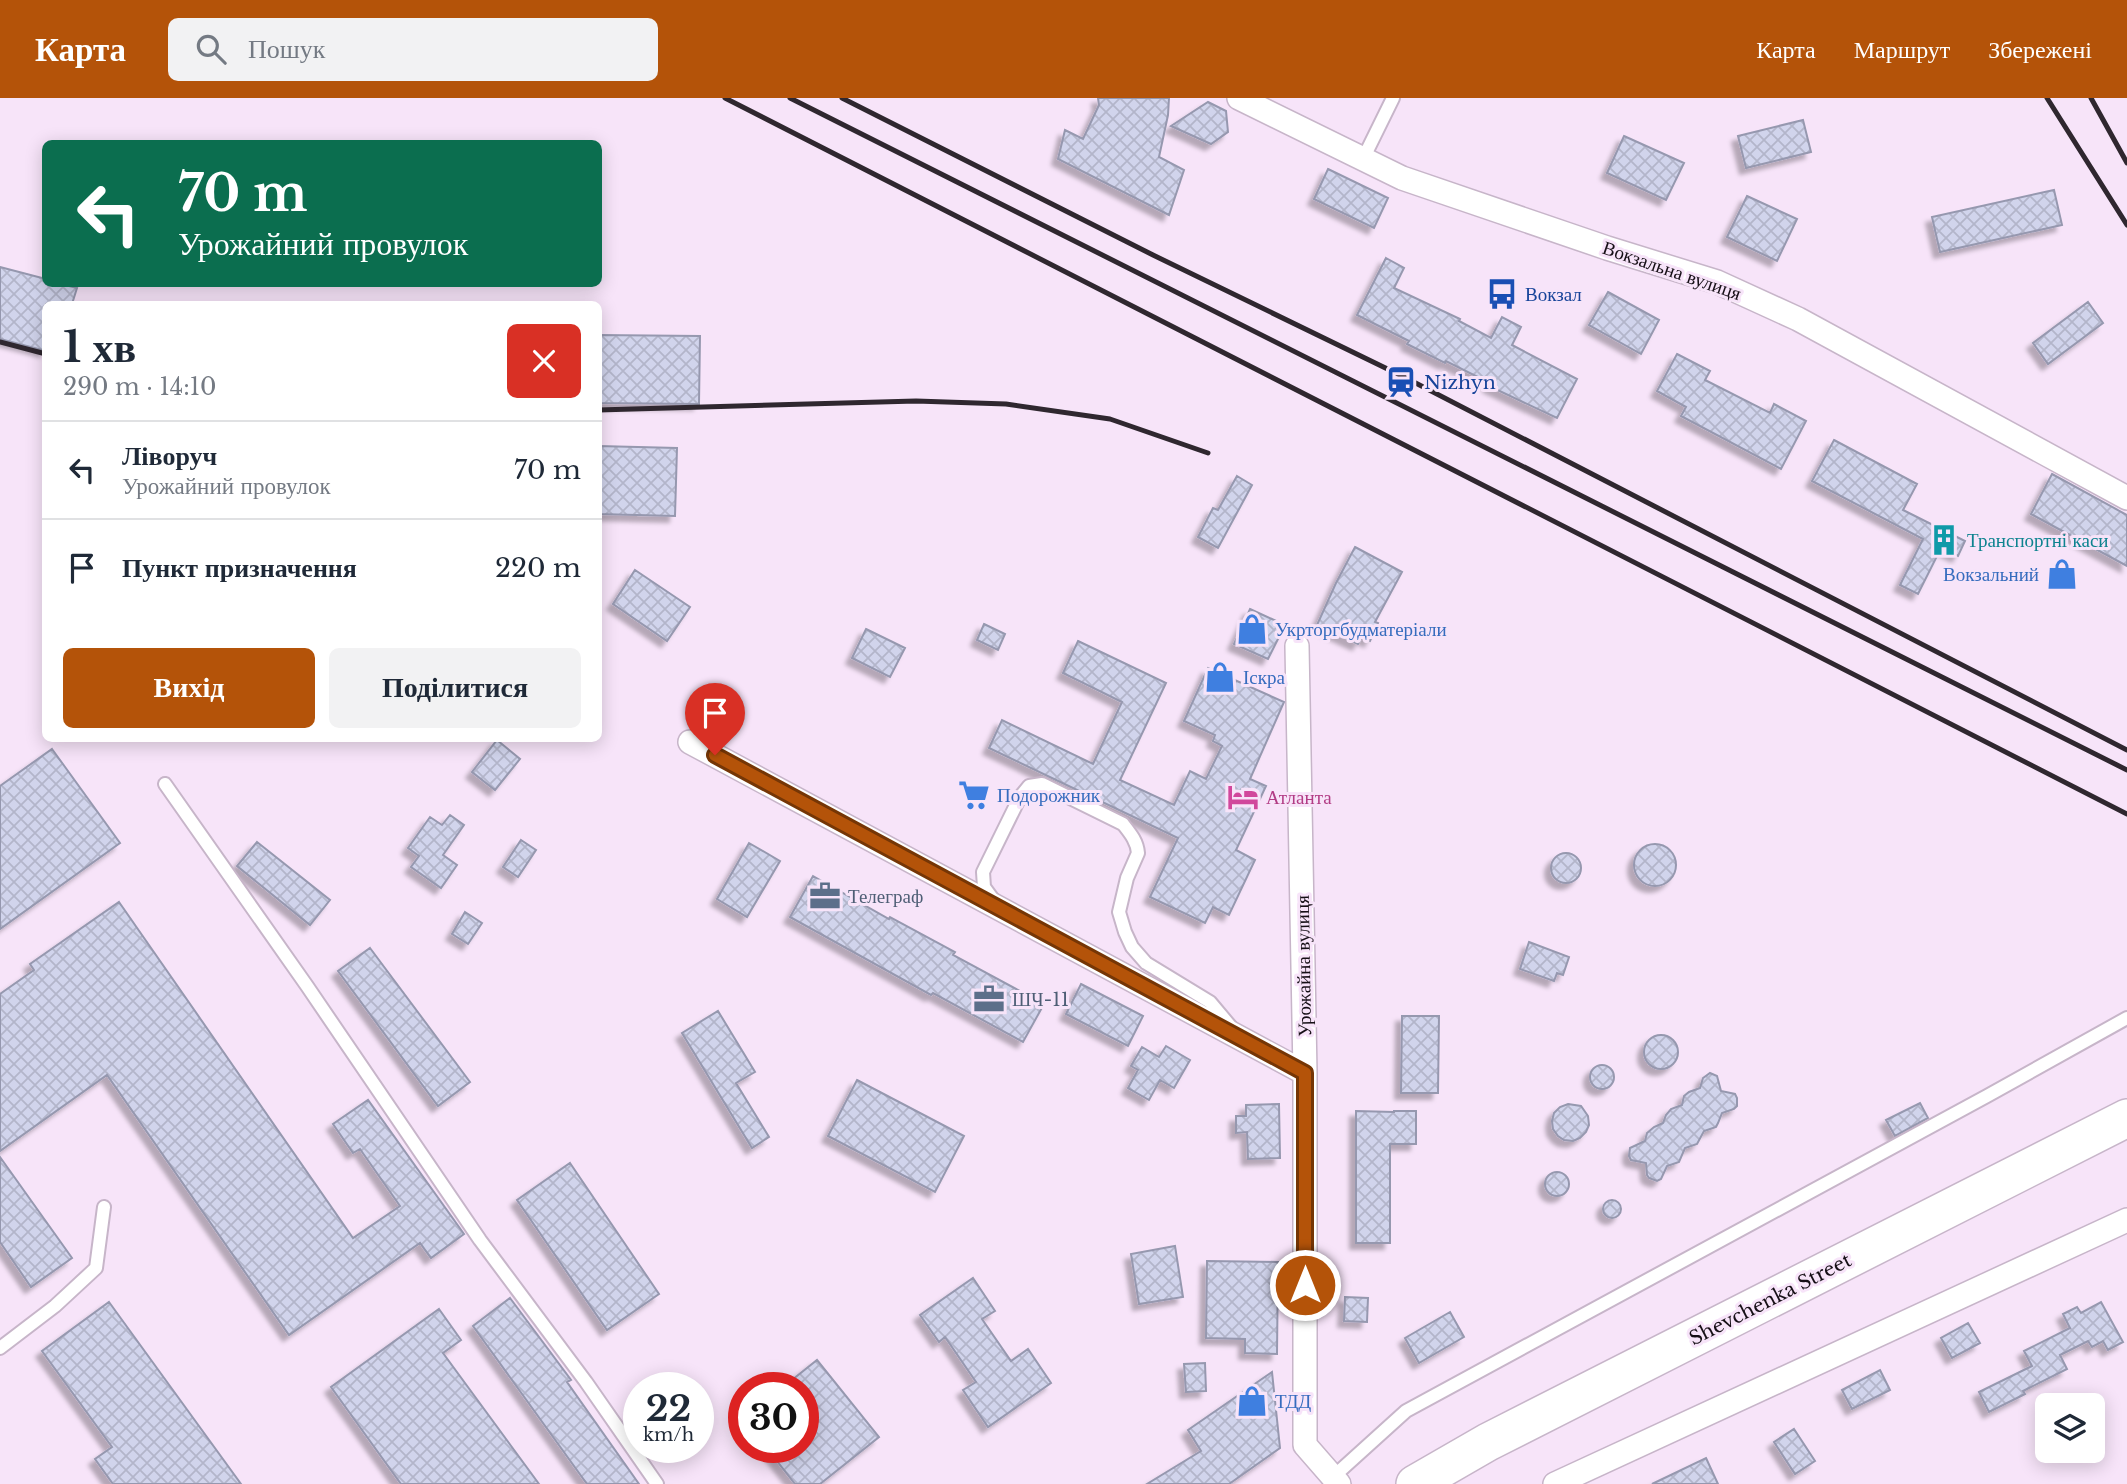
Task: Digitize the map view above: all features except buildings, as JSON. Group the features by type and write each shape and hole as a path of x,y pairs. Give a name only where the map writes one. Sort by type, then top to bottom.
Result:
{"main road":[{"name":"Shevchenka Street","path":"1415,1484 1488,1442 2127,1118"}],"street":[{"name":"Вокзальна вулиця","path":"1239,98 1402,178 1607,248 1717,282 1798,318 2127,498"},
{"name":"Урожайна вулиця","path":"1297,646 1305,1073 1305,1445 1336,1481"},
{"path":"690,741 1305,1073"},
{"path":"1555,1484 2127,1220"}],"lane":[{"path":"1363,159 1393,98"},
{"path":"165,784 480,1240 586,1382 657,1484"},
{"path":"1006,911 988,895 984,887 983,872 1028,786 1042,784 1123,824 1138,853 1121,897 1119,912 1132,947 1146,963 1210,1002 1237,1036"},
{"path":"1336,1481 1406,1412 2127,1018"},
{"path":"0,1348 55,1306 96,1268 104,1207"}],"railway":[{"path":"725,98 2127,814"},
{"path":"790,98 2127,770"},
{"path":"842,98 1153,255 1404,377 2127,750"},
{"path":"2047,98 2127,225"},
{"path":"2091,98 2127,163"},
{"path":"0,342 42,353"},
{"path":"602,410 916,401 1006,404 1110,419 1208,453"}],"place":[{"name":"Вокзал","path":"1502,294"},
{"name":"Nizhyn","path":"1401,382"},
{"name":"Транспортні каси","path":"1944,540"},
{"name":"Вокзальний","path":"2062,574"},
{"name":"Укрторгбудматеріали","path":"1252,629"},
{"name":"Іскра","path":"1220,677"},
{"name":"Подорожник","path":"974,795"},
{"name":"Атланта","path":"1243,797"},
{"name":"Телеграф","path":"825,896"},
{"name":"ШЧ-11","path":"989,999"},
{"name":"ТДД","path":"1252,1401"}],"route":[{"path":"715,755 1305,1073 1305,1285"}]}
